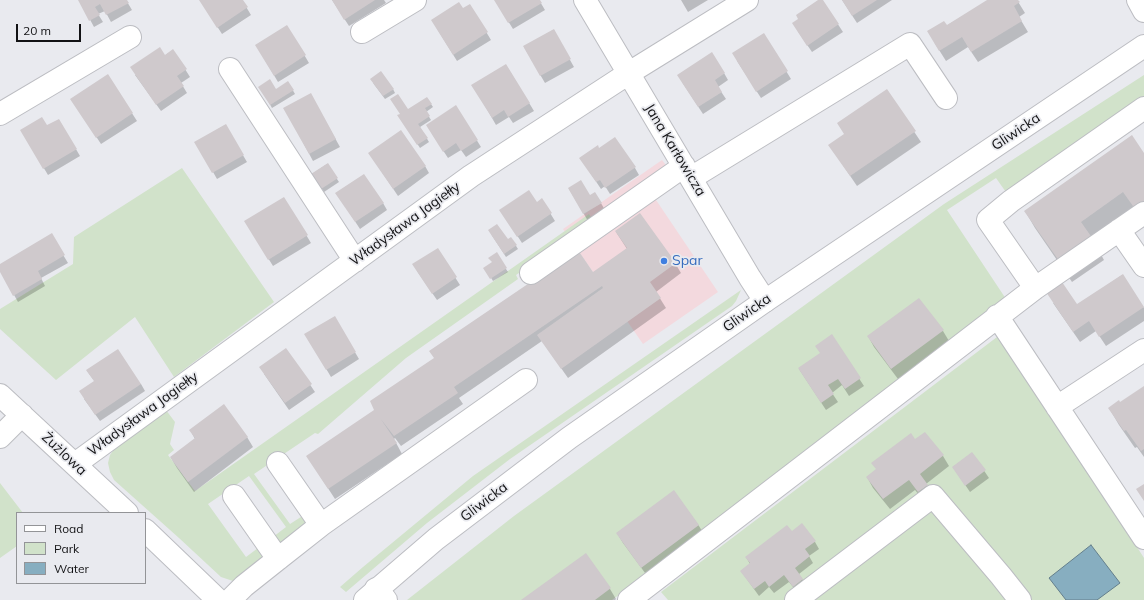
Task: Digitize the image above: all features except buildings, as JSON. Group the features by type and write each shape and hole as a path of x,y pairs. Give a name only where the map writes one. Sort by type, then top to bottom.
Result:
{"street":[{"path":"362,32 415,0"},
{"name":"Jana Karłowicza","path":"585,0 765,301"},
{"name":"Władysława Jagiełły","path":"75,464 471,176 746,0"},
{"path":"1138,0 1144,11"},
{"path":"0,114 130,37"},
{"path":"530,273 688,172 910,44 946,98"},
{"name":"Gliwicka","path":"376,596 436,539 569,438 765,301 1144,46"},
{"path":"230,69 355,261"},
{"path":"1034,288 988,220 1012,201 1144,108"},
{"path":"629,600 651,594 997,316 1034,288 1144,213"},
{"path":"1119,230 1144,266"},
{"path":"997,316 1144,538"},
{"path":"1057,407 1144,350"},
{"path":"230,600 244,586 321,525 526,380"},
{"name":"Żużlowa","path":"0,395 126,512"},
{"path":"0,437 22,415"},
{"path":"278,463 321,525"},
{"path":"234,496 278,558"},
{"path":"796,600 933,496 1020,600"},
{"path":"146,531 218,600"}],"shaded area":[{"path":"662,160 675,177 652,194 718,292 643,344 563,229"}],"green space":[{"path":"1144,75 1144,102 1008,195 996,178 947,210 1006,299 987,320 612,600 407,600 514,516 944,204"},
{"path":"182,168 274,302 174,377 135,317 56,380 0,329 0,309 73,264 74,237"},
{"path":"589,214 594,222 516,275 518,279 406,358 318,434 315,433 254,474 290,524 304,515 306,526 281,543 273,537 286,527 249,476 208,504 246,557 262,545 263,558 240,580 233,581 221,577 114,480 108,463 110,455 115,448 166,410 175,422 170,444 174,450 168,455 195,491"},
{"path":"741,290 732,306 510,459 427,523 346,592 340,587 473,476"},
{"path":"997,337 1060,426 1144,558 1144,600 668,600 661,592"},
{"path":"0,483 22,512 16,512 16,547 0,558"}],"water":[{"path":"1091,545 1120,583 1097,600 1066,600 1049,578"}],"place":[{"name":"Spar","path":"664,261"}]}
